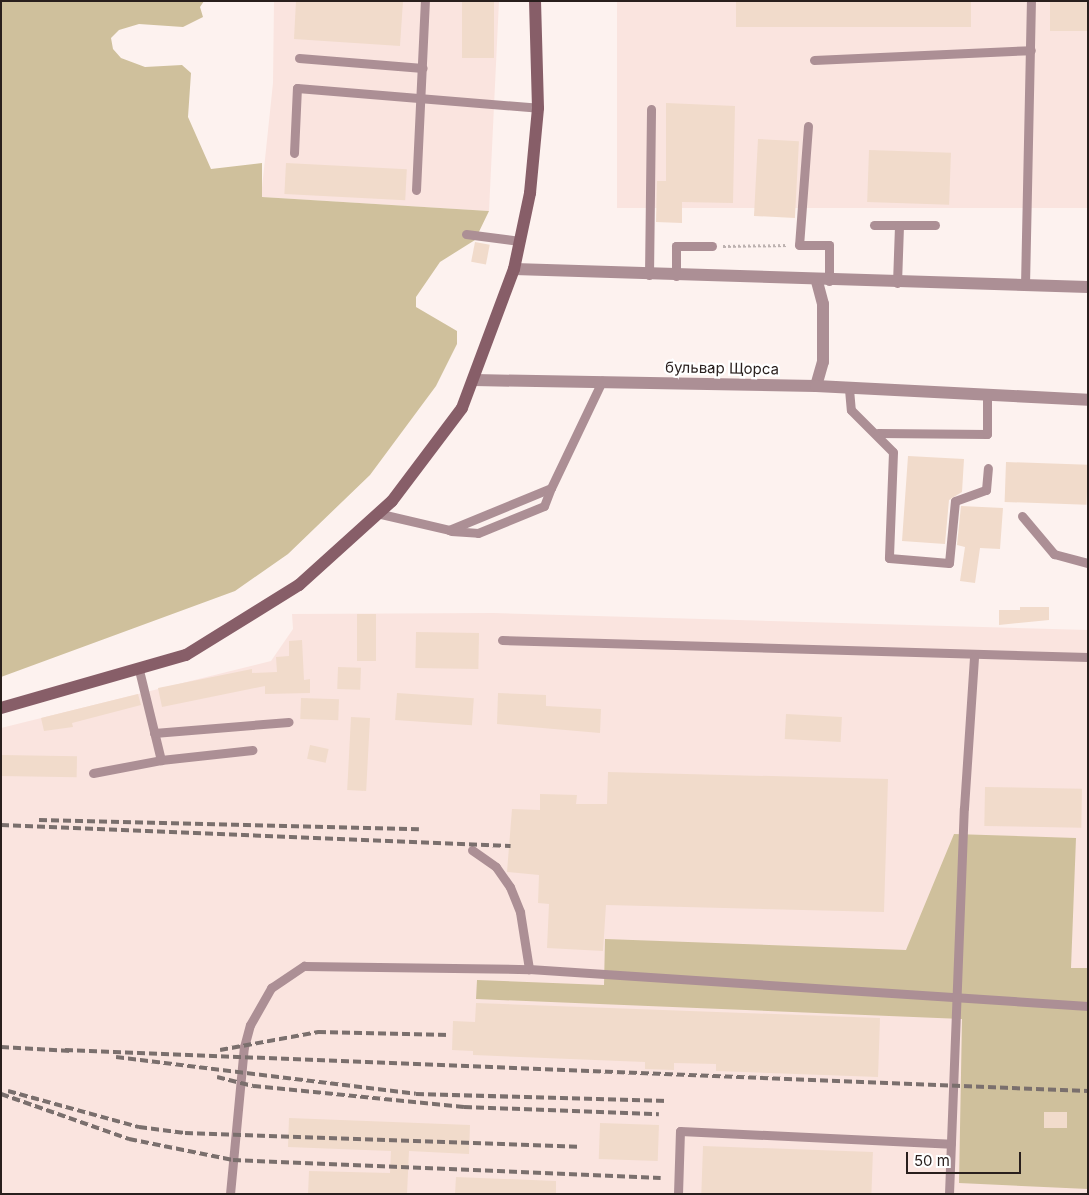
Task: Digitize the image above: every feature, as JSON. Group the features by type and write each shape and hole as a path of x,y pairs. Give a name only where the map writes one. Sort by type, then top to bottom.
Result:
{"main road":[{"path":"1,708 186,655 231,630 299,585 381,514 462,408 514,269 520,241 538,108 535,1"}],"street":[{"path":"514,269 823,281 1025,284 1088,287"},
{"path":"816,386 824,362 823,281"},
{"name":"бульвар Щорса","path":"474,380 816,386 1088,400"}],"lane":[{"path":"416,190 422,100 425,1"},
{"path":"1025,284 1031,1"},
{"path":"814,60 1031,50"},
{"path":"299,58 423,68"},
{"path":"294,153 297,88 422,100 538,108"},
{"path":"649,275 651,109"},
{"path":"808,126 799,245 829,245 823,281"},
{"path":"874,225 935,225"},
{"path":"897,283 899,225"},
{"path":"466,234 520,241"},
{"path":"676,276 676,246 712,246"},
{"path":"381,514 449,530 478,533 544,506 602,381"},
{"path":"849,389 851,410 878,434 894,456 889,558 949,563 955,501 986,490 988,468"},
{"path":"878,434 987,434 987,396"},
{"path":"449,530 551,488"},
{"path":"1022,516 1054,554 1088,563"},
{"path":"502,640 974,657 1088,657"},
{"path":"949,1194 955,998 974,657"},
{"path":"139,670 161,760"},
{"path":"154,733 289,722"},
{"path":"93,773 161,760 252,750"},
{"path":"472,850 496,867 510,887 520,912 529,969"},
{"path":"230,1194 244,1047 261,1003 283,977 317,964 529,969 1088,1006"},
{"path":"678,1194 680,1131 950,1144"}],"path":[{"path":"712,246 799,245"}],"shaded area":[{"path":"1,1 204,1 200,7 203,17 183,27 139,24 119,30 111,38 113,49 121,58 145,67 182,65 191,73 188,117 211,169 262,163 262,197 489,211 475,240 440,262 416,297 416,307 457,331 457,344 436,386 370,475 288,554 235,591 1,677"},
{"path":"274,1 499,1 489,211 261,197 273,83"},
{"path":"617,1 1088,1 1088,208 617,208"},
{"path":"494,613 1088,630 1088,1194 1,1194 1,728 271,661 293,629 292,614"},
{"path":"954,834 1076,838 1071,968 1088,968 1088,1189 959,1183 962,1019 476,999 477,980 604,985 605,939 906,950"}],"building":[{"path":"296,1 403,1 400,46 294,39"},
{"path":"462,1 494,1 494,58 462,58"},
{"path":"736,1 971,1 971,27 736,27"},
{"path":"1050,1 1088,1 1088,31 1050,31"},
{"path":"666,103 735,106 733,203 682,202 682,223 656,222 657,181 666,181"},
{"path":"758,139 799,141 795,218 754,216"},
{"path":"869,150 951,153 949,205 867,202"},
{"path":"286,163 407,169 405,200 284,194"},
{"path":"475,242 490,245 486,264 471,262"},
{"path":"908,456 964,459 962,492 949,500 945,544 902,541"},
{"path":"1006,462 1088,465 1087,505 1005,502"},
{"path":"961,506 1003,508 1000,549 980,548 975,583 960,581 965,547 957,545"},
{"path":"1020,607 1049,607 1049,620 999,625 999,610 1020,610"},
{"path":"357,614 376,614 376,661 357,661"},
{"path":"416,632 479,633 478,669 415,668"},
{"path":"302,640 304,680 310,679 310,693 265,694 265,686 162,707 158,688 252,669 252,673 277,672 276,657 289,656 289,641"},
{"path":"338,667 361,668 360,690 337,689"},
{"path":"397,693 474,698 472,725 395,720"},
{"path":"498,693 546,695 546,706 601,709 600,733 497,724"},
{"path":"138,694 141,705 72,723 73,727 44,731 41,718"},
{"path":"301,698 339,699 338,720 300,719"},
{"path":"786,714 842,717 841,742 785,739"},
{"path":"351,717 370,718 366,791 347,790"},
{"path":"310,745 329,749 326,763 307,759"},
{"path":"1,755 77,756 77,777 1,776"},
{"path":"608,772 888,779 884,912 606,905 603,951 547,948 549,904 538,903 539,875 507,872 512,809 540,810 540,794 577,795 576,804 607,804"},
{"path":"985,787 1082,789 1081,828 984,826"},
{"path":"476,1003 880,1018 878,1077 716,1071 716,1064 674,1063 674,1070 645,1069 645,1062 473,1055 473,1051 452,1050 453,1021 475,1022"},
{"path":"1044,1112 1067,1112 1067,1128 1044,1128"},
{"path":"289,1118 470,1125 469,1154 409,1151 407,1194 308,1194 309,1171 390,1173 391,1151 288,1147"},
{"path":"600,1123 659,1125 658,1161 599,1159"},
{"path":"703,1146 873,1152 871,1194 701,1194"},
{"path":"456,1177 556,1181 556,1194 455,1194"}],"railway":[{"path":"39,820 419,829"},
{"path":"1,825 511,846"},
{"path":"220,1050 318,1032 450,1035"},
{"path":"1,1047 71,1051"},
{"path":"65,1050 1088,1091"},
{"path":"116,1057 416,1094 668,1101"},
{"path":"217,1077 253,1086 464,1107 659,1114"},
{"path":"8,1091 139,1127 185,1133 578,1147"},
{"path":"1,1094 129,1139 233,1160 661,1178"}]}
